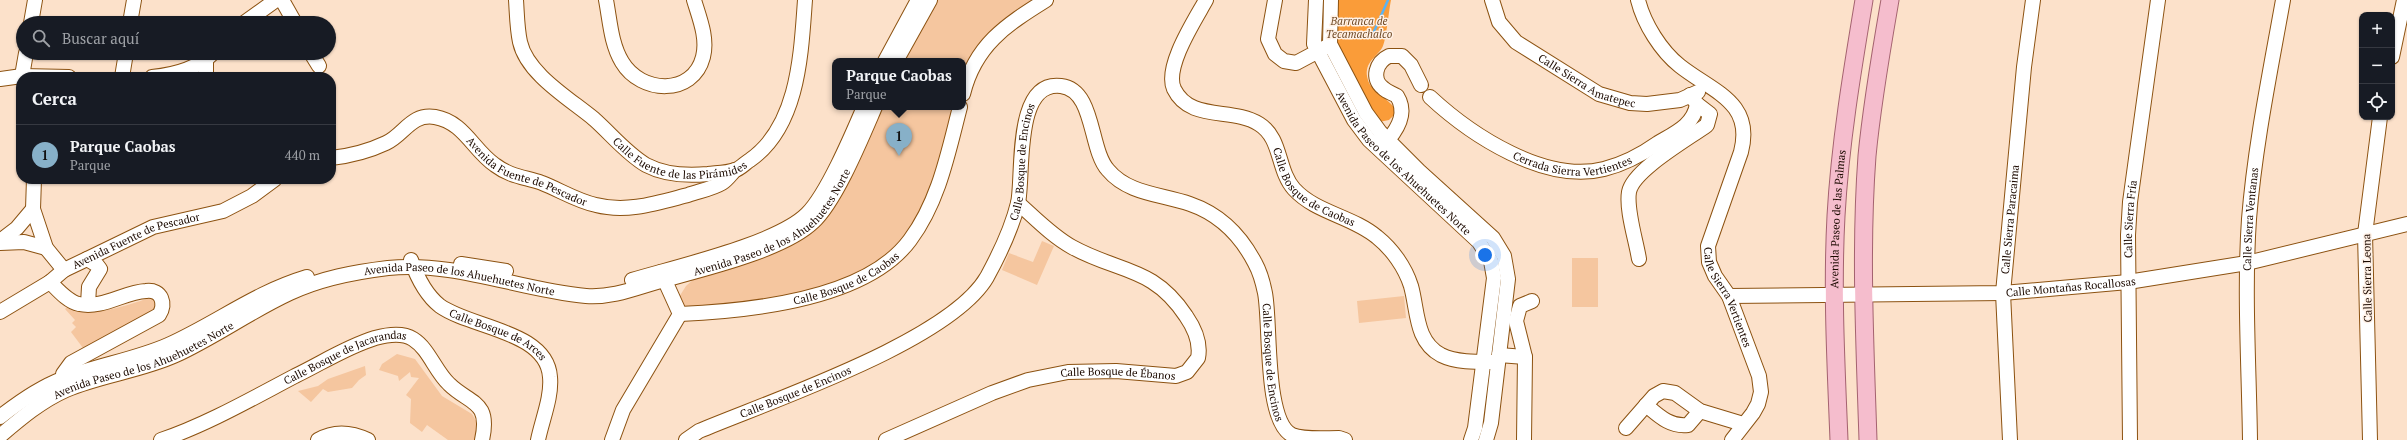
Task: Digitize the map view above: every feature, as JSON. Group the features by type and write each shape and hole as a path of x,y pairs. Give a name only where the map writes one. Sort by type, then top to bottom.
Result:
{"main road":[{"name":"Avenida Paseo de las Palmas","path":"1839,440 1834,294 1836,216 1842,150 1864,0"},
{"path":"1868,440 1864,294 1867,156 1874,97 1890,0"}],"street":[{"path":"32,16 35,0"},
{"path":"131,16 134,0"},
{"path":"254,16 276,0"},
{"path":"282,0 291,16"},
{"name":"Calle Fuente de las Pirámides","path":"516,0 520,44 528,60 544,80 595,120 627,150 646,165 669,173 694,176 735,170 760,152 769,141 781,121 792,94 800,62 806,0"},
{"path":"606,0 612,38 622,62 632,74 647,84 660,86 676,85 687,80 699,69 704,56 705,38 694,0"},
{"path":"887,58 918,0"},
{"path":"898,58 930,0"},
{"path":"966,86 976,59 991,39 1046,0"},
{"name":"Calle Bosque de Caobas","path":"1206,0 1173,69 1172,84 1179,97 1190,108 1249,119 1265,128 1273,138 1284,175 1300,194 1315,205 1368,230 1394,254 1411,286 1421,334 1425,341 1442,355 1457,360 1484,362 1498,358 1525,357"},
{"path":"1275,0 1268,39 1275,54 1284,61 1296,63 1330,44"},
{"name":"Avenida Paseo de los Ahuehuetes Norte","path":"1316,0 1314,44 1354,120 1369,140 1493,238 1504,256 1508,279 1491,423 1486,440"},
{"name":"Avenida Paseo de los Ahuehuetes Norte","path":"1331,0 1330,44 1366,113 1388,140 1479,242 1491,261 1494,278 1475,428 1471,440"},
{"name":"Calle Sierra Amatepec","path":"1492,0 1499,22 1516,42 1600,94 1630,103 1647,104 1694,100 1708,86"},
{"name":"Calle Sierra Vertientes","path":"1638,0 1645,19 1668,54 1680,66 1724,96 1735,107 1744,123 1745,138 1741,152 1708,246 1709,262 1714,276 1729,296 1759,376 1761,392 1758,404 1732,440"},
{"name":"Calle Sierra Paracaima","path":"2010,440 2004,293 2024,66 2033,0"},
{"name":"Calle Sierra Fría","path":"2130,440 2128,282 2130,202 2158,0"},
{"name":"Calle Sierra Ventanas","path":"2250,440 2247,263 2249,218 2261,122 2283,0"},
{"path":"2394,48 2404,0"},
{"path":"1388,140 1400,124 1401,108 1396,96 1384,89 1378,82 1376,73 1378,65 1388,56 1402,56 1412,65 1421,85"},
{"path":"23,72 25,60"},
{"path":"123,72 125,60"},
{"path":"177,72 203,60"},
{"path":"207,72 209,60"},
{"path":"316,60 319,66"},
{"path":"0,79 16,77"},
{"name":"Calle Bosque de Encinos","path":"686,440 699,431 878,356 938,322 966,302 986,279 1000,250 1018,203 1024,127 1030,106 1038,94 1049,87 1062,86 1075,92 1084,103 1099,156 1107,169 1121,182 1140,191 1201,208 1220,220 1243,243 1256,265 1265,290 1274,405 1281,425 1288,433 1299,438 1340,438 1345,440"},
{"name":"Cerrada Sierra Vertientes","path":"1430,97 1461,123 1495,144 1554,169 1579,172 1602,170 1642,154 1688,123 1695,114 1694,100"},
{"path":"1639,259 1629,205 1630,188 1639,174 1707,125 1710,114 1694,100"},
{"name":"Avenida Paseo de los Ahuehuetes Norte","path":"0,417 26,396 174,356 266,305 306,286 354,273 412,263 595,296 619,294 662,275 786,228 800,220 819,198 863,110"},
{"name":"Avenida Paseo de los Ahuehuetes Norte","path":"662,275 761,250 806,228 827,204 874,110"},
{"name":"Calle Bosque de Caobas","path":"680,314 742,310 804,298 849,283 890,260 910,241 932,201 945,166 959,110"},
{"name":"Avenida Fuente de Pescador","path":"336,157 363,152 388,142 406,125 420,118 434,117 452,123 466,133 485,157 512,176 538,182 595,205 619,208 654,204 723,183 735,170"},
{"name":"Calle Sierra Leona","path":"2370,440 2365,234 2380,120"},
{"path":"34,184 33,209 46,248 64,270"},
{"name":"Avenida Fuente de Pescador","path":"0,312 50,282 64,270 153,227 223,211 252,196 268,184"},
{"name":"Calle Bosque de Ébanos","path":"886,440 992,393 1028,380 1068,372 1116,371 1176,376 1187,372 1198,358 1198,340 1191,323 1177,302 1163,288 1141,274 1092,256 1071,246 1018,203"},
{"path":"0,242 17,228 33,209"},
{"name":"Calle Montañas Rocallosas","path":"1729,296 2004,293 2128,282 2247,263 2407,224"},
{"path":"0,242 24,242 46,248"},
{"path":"86,259 97,265 100,269 89,287 88,304"},
{"name":"Calle Bosque de Arces","path":"412,263 425,290 440,305 453,313 527,342 543,356 549,369 550,383 538,440"},
{"path":"612,440 623,410 680,314 662,275"},
{"path":"50,282 65,296 78,304 104,302 146,291 156,293 162,299 164,308 159,315 148,322 102,345 71,363 65,369 63,385"},
{"path":"1524,440 1525,357 1517,315 1520,306 1532,301"},
{"name":"Calle Bosque de Jacarandas","path":"161,440 184,432 296,376 331,355 374,338 401,334 413,339 423,349 444,379 454,388 473,400 481,409 484,422 482,440"},
{"path":"1457,360 1478,350 1486,344"},
{"path":"1457,360 1467,364 1476,372 1481,382"},
{"name":"Avenida Paseo de los Ahuehuetes Norte","path":"0,436 63,385"},
{"path":"1626,428 1646,405 1664,391 1675,392 1700,411 1743,424"},
{"path":"1646,405 1666,421 1679,426 1688,425 1700,411"},
{"path":"318,440 338,433 354,434 368,440"}],"shaded area":[{"path":"934,0 1036,0 966,73 966,58 902,58"},
{"path":"877,110 954,110 936,174 923,207 915,222 904,239 869,267 845,279 793,295 765,300 684,309 679,297 686,286 695,278 792,241"},
{"path":"1042,241 1054,246 1037,285 1002,270 1009,253 1033,262"},
{"path":"1572,258 1598,258 1598,307 1572,307"},
{"path":"1404,296 1406,318 1359,323 1357,301"},
{"path":"149,298 156,300 155,311 83,348 71,332 76,327 72,323 75,320 65,309 67,307 74,311 95,312 131,304"},
{"path":"397,354 415,359 442,396 472,414 478,424 477,440 448,440 427,425 422,432 410,423 411,399 406,395 419,378 411,377 410,372 399,381 398,376 379,370 382,364"},
{"path":"365,366 366,375 352,388 328,392 323,389 311,402 298,391 318,386 328,379"}],"green space":[{"name":"Barranca de Tecamachalco","path":"1334,0 1391,0 1382,48 1370,62 1367,69 1368,80 1371,86 1392,105 1395,110 1394,115 1389,120 1379,122 1340,61 1332,28"}],"waterway":[{"path":"1372,36 1388,0"}],"place":[{"name":"Parque Caobas","path":"899,156"}]}
